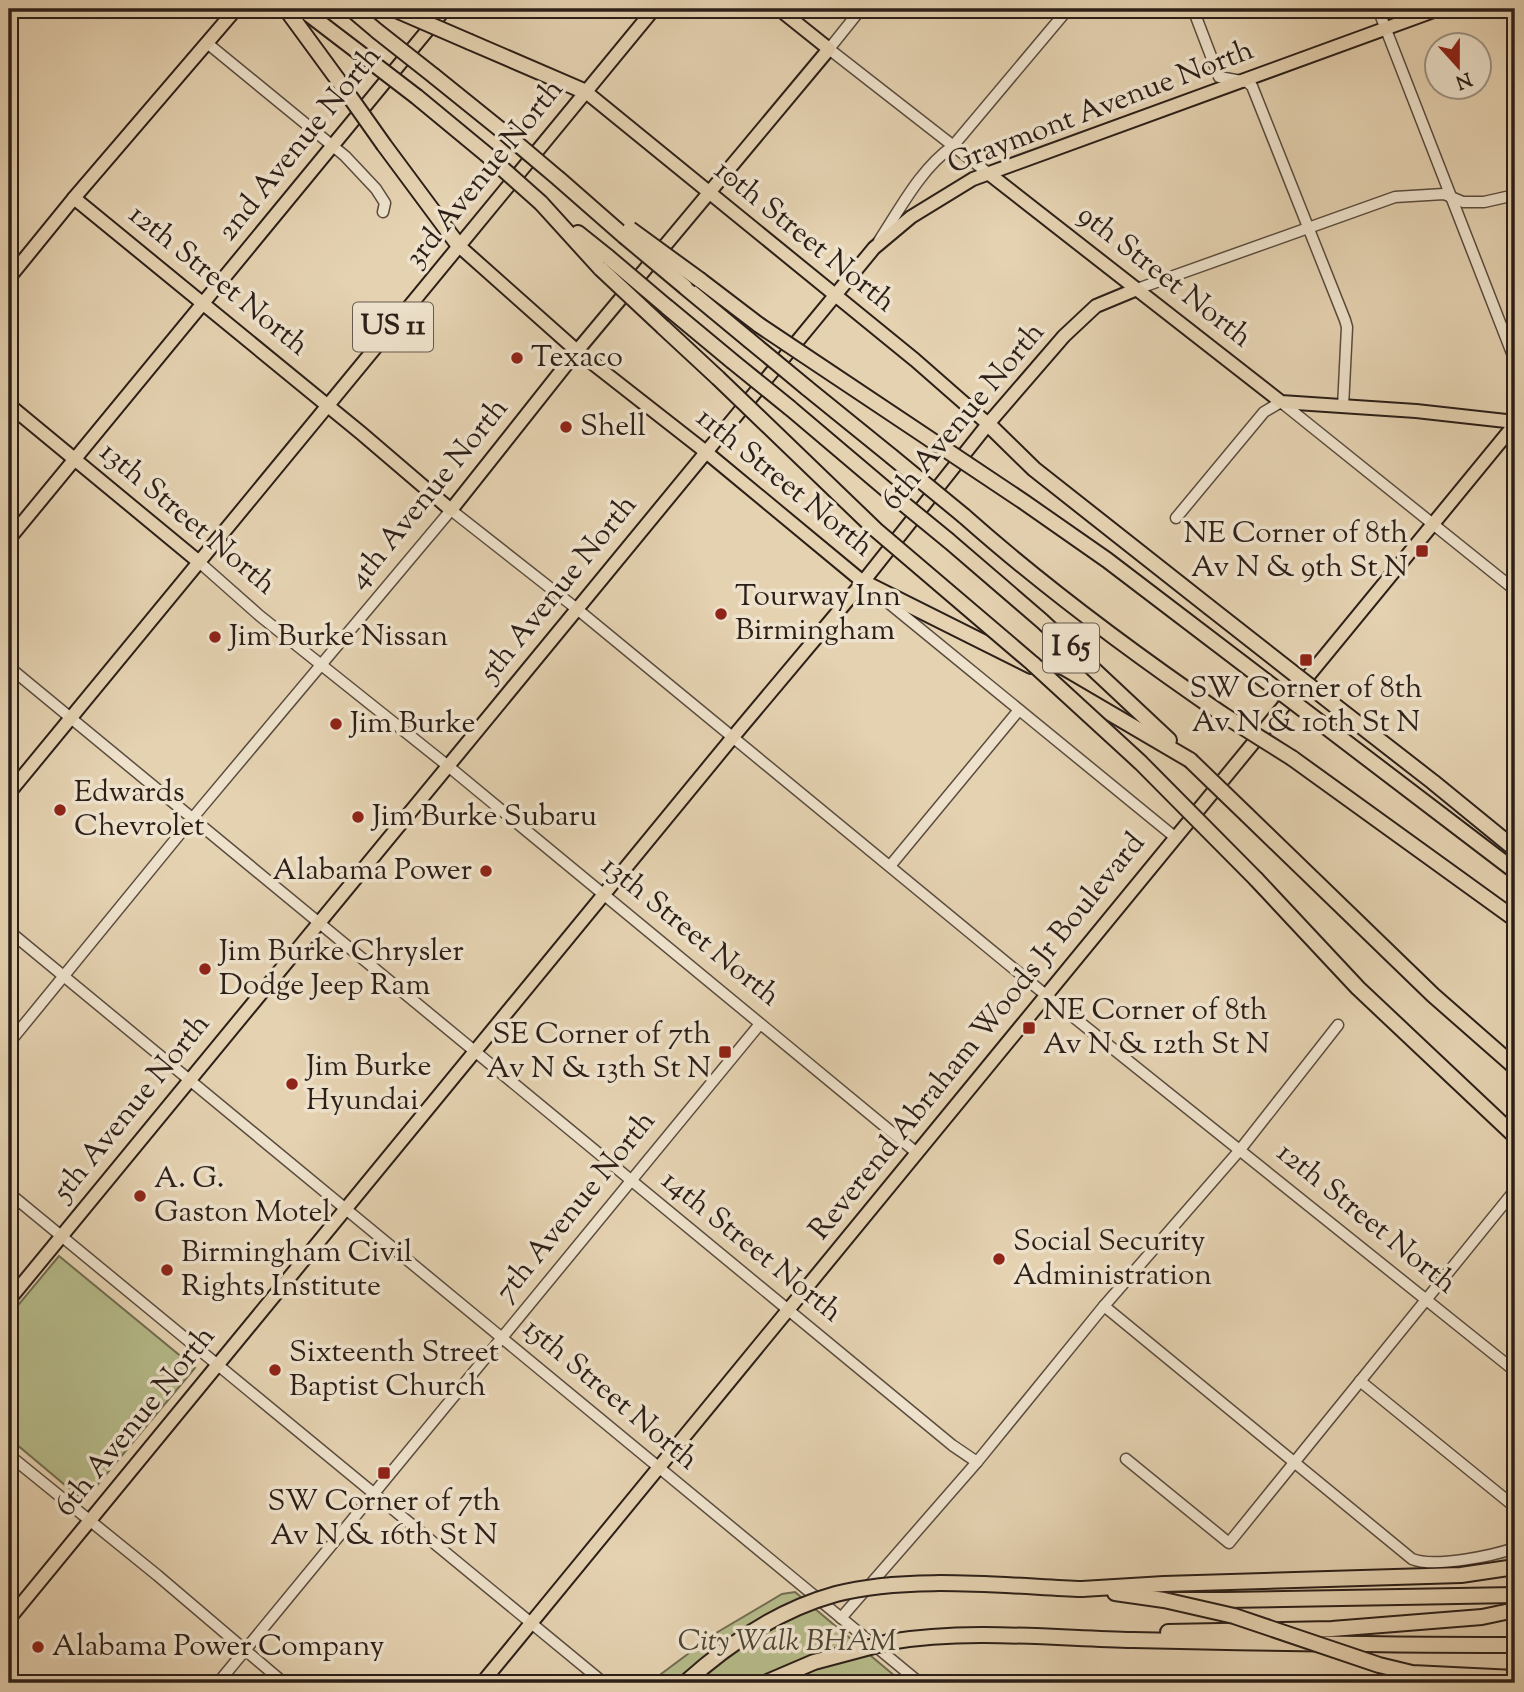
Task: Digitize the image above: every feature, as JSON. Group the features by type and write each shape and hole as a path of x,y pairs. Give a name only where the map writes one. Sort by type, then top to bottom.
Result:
{"highway":[{"path":"286,9 459,246"},
{"name":"I 65","path":"302,9 486,154 605,263 667,307 1042,621 1433,995 1515,1067"},
{"name":"I 65","path":"351,9 574,192 627,232 685,287 1014,560 1152,665 1292,758 1515,919"},
{"path":"395,9 586,92"},
{"path":"627,232 700,280 759,325 1097,553 1515,871"},
{"path":"605,263 663,327 876,530 1032,663 1141,763 1256,879 1358,988 1515,1136"},
{"path":"988,424 1034,469 1515,849"},
{"path":"863,582 1020,660 1190,760"},
{"path":"1433,782 1515,838"},
{"path":"1082,1589 1302,1578 1461,1574 1515,1566"},
{"path":"685,1683 727,1646 756,1628 811,1602 837,1594 895,1585 968,1584 1082,1589 1164,1600 1234,1616 1378,1665 1412,1673 1515,1678"},
{"path":"1164,1600 1317,1600 1515,1595"},
{"path":"1070,1638 1201,1630 1332,1629 1482,1617 1515,1610"},
{"path":"765,1683 814,1662 888,1642 939,1635 1350,1645 1515,1645"}],"main road":[{"path":"9,278 236,9"},
{"name":"2nd Avenue North","path":"9,539 445,9"},
{"name":"3rd Avenue North","path":"9,793 654,9"},
{"name":"9th Street North","path":"779,9 829,50"},
{"name":"Graymont Avenue North","path":"874,248 911,217 973,179 1439,9"},
{"name":"4th Avenue North","path":"451,510 577,351 829,50"},
{"name":"10th Street North","path":"586,92 915,359 988,424"},
{"name":"9th Street North","path":"988,173 1281,402"},
{"name":"12th Street North","path":"74,198 328,405 451,510"},
{"name":"11th Street North","path":"459,246 577,351 706,452 863,582"},
{"name":"5th Avenue North","path":"9,1300 874,248"},
{"name":"6th Avenue North","path":"9,1619 863,582 988,424 1064,336 1096,306 1138,289"},
{"path":"1281,402 1416,411 1515,423"},
{"name":"13th Street North","path":"9,405 199,562"},
{"name":"Reverend Abraham Woods Jr Boulevard","path":"482,1683 1515,423"}],"street":[{"name":"4th Avenue North","path":"829,50 860,9"},
{"name":"5th Avenue North","path":"874,248 913,190 942,154 953,146 1068,9"},
{"path":"1193,9 1219,77 1252,86 1347,327 1343,407"},
{"path":"1378,9 1515,361"},
{"path":"207,43 345,156 376,189 385,203 383,212"},
{"name":"9th Street North","path":"829,50 988,173"},
{"name":"6th Avenue North","path":"1138,289 1395,197 1444,194 1463,202 1484,202 1515,195"},
{"path":"1176,518 1264,411 1281,402"},
{"name":"9th Street North","path":"1281,402 1515,590"},
{"name":"4th Avenue North","path":"9,1043 451,510"},
{"name":"12th Street North","path":"451,510 577,609 968,932 1515,1371"},
{"name":"13th Street North","path":"199,562 258,614 448,766 917,1153"},
{"name":"11th Street North","path":"863,582 1176,838"},
{"name":"14th Street North","path":"9,667 952,1445 977,1462"},
{"path":"890,866 1019,710"},
{"name":"15th Street North","path":"9,931 920,1683"},
{"name":"7th Avenue North","path":"218,1683 760,1024"},
{"path":"841,1618 977,1462 1104,1307 1239,1151 1338,1026"},
{"path":"1126,1459 1228,1543 1515,1190"},
{"path":"9,1193 604,1683"},
{"path":"1104,1307 1415,1560 1429,1562 1474,1558 1515,1548"},
{"path":"1360,1381 1515,1507"},
{"path":"9,1455 90,1519 284,1683"}],"green space":[{"path":"59,1256 195,1368 84,1501 9,1438 9,1316"},
{"name":"City Walk BHAM","path":"795,1592 902,1682 649,1683 716,1633 782,1594"}],"place":[{"name":"Texaco","path":"517,358"},
{"name":"Shell","path":"566,427"},
{"name":"NE Corner of 8th Av N & 9th St N","path":"1422,551"},
{"name":"Tourway Inn Birmingham","path":"721,614"},
{"name":"Jim Burke Nissan","path":"215,637"},
{"name":"SW Corner of 8th Av N & 10th St N","path":"1306,660"},
{"name":"Jim Burke","path":"336,724"},
{"name":"Edwards Chevrolet","path":"60,810"},
{"name":"Jim Burke Subaru","path":"358,817"},
{"name":"Alabama Power","path":"486,871"},
{"name":"Jim Burke Chrysler Dodge Jeep Ram","path":"205,969"},
{"name":"NE Corner of 8th Av N & 12th St N","path":"1029,1028"},
{"name":"SE Corner of 7th Av N & 13th St N","path":"725,1052"},
{"name":"Jim Burke Hyundai","path":"292,1084"},
{"name":"A. G. Gaston Motel","path":"140,1196"},
{"name":"Social Security Administration","path":"999,1259"},
{"name":"Birmingham Civil Rights Institute","path":"167,1270"},
{"name":"Sixteenth Street Baptist Church","path":"275,1370"},
{"name":"SW Corner of 7th Av N & 16th St N","path":"384,1473"},
{"name":"Alabama Power Company","path":"38,1647"}]}
